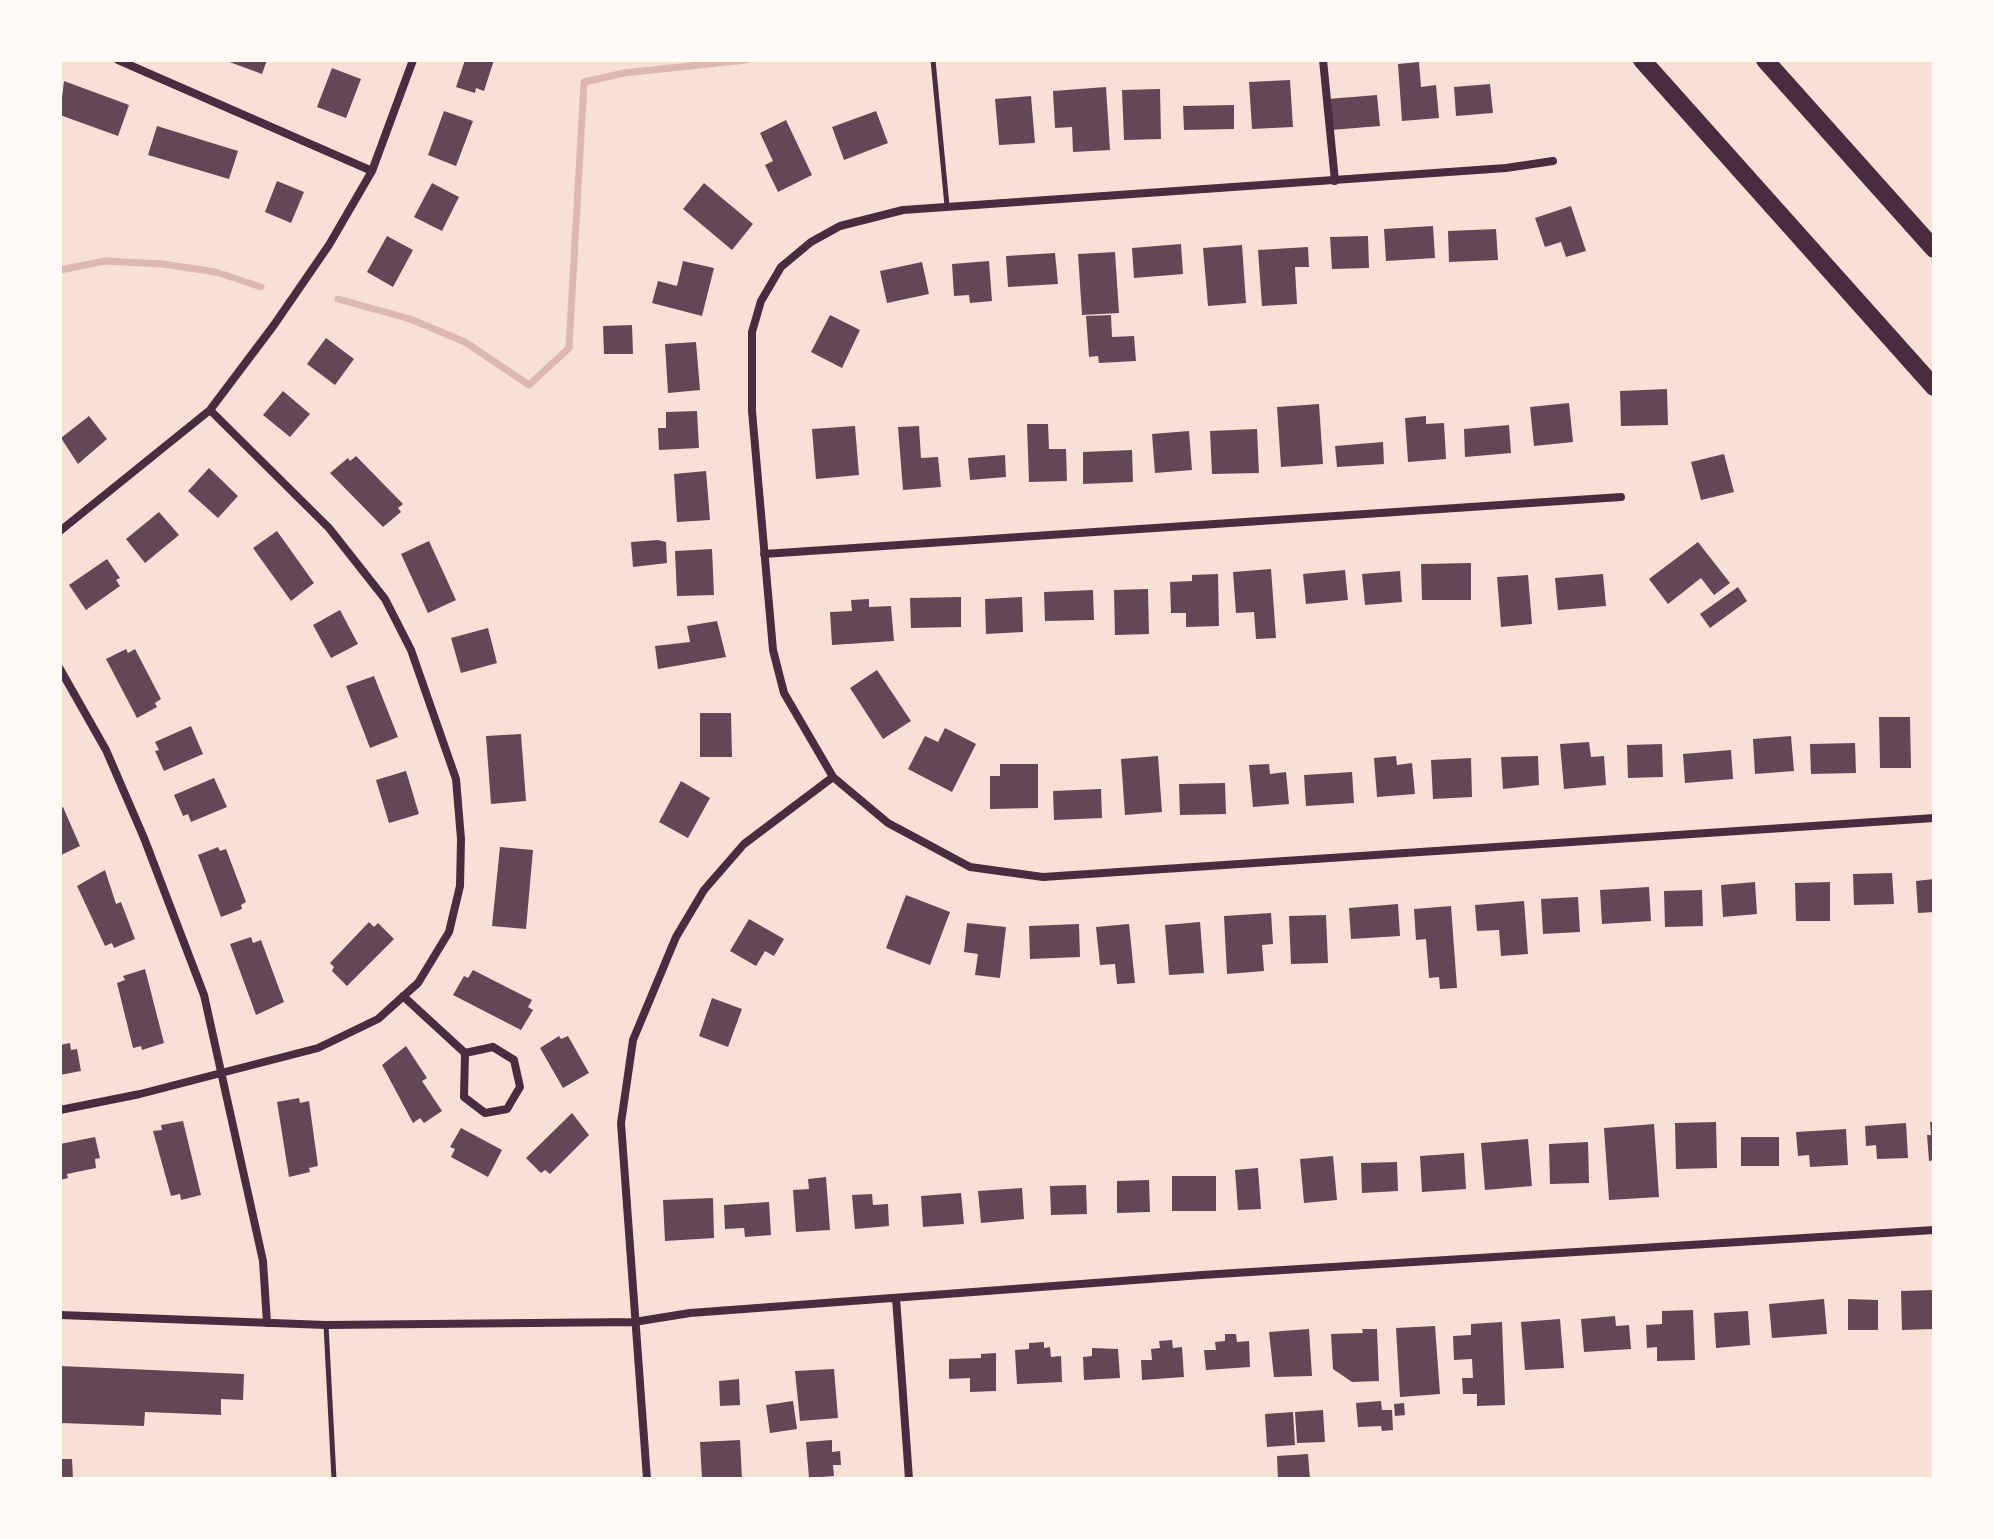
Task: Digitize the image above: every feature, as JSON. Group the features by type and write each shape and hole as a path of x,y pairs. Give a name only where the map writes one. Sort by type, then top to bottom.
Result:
{"highway":[{"path":"1642,60 1934,387"},
{"path":"1765,60 1934,249"}],"street":[{"path":"118,60 372,171"},
{"path":"60,531 210,410 329,245 372,171 413,60"},
{"path":"1323,60 1335,181"},
{"path":"1553,161 1506,168 1335,181 903,210 840,226 811,242 781,267 761,301 752,332 752,411 764,554 773,650 784,693 833,777 888,823 970,867 1043,877 1934,818"},
{"path":"60,1110 318,1048 378,1019 418,983 449,932 460,886 461,839 456,779 411,650 385,599 329,528 210,410"},
{"path":"764,554 1621,497"},
{"path":"60,669 106,750 144,838 204,995 263,1261 267,1323"},
{"path":"647,1479 621,1123 633,1040 676,937 704,890 744,844 833,777"},
{"path":"403,996 465,1053 464,1097 485,1113 507,1109 520,1087 514,1060 493,1047 465,1053"},
{"path":"60,1315 326,1325 634,1322 690,1313 1202,1275 1934,1230"},
{"path":"896,1298 909,1479"}],"lane":[{"path":"933,60 947,207"},
{"path":"326,1325 334,1479"}],"building":[{"path":"224,60 267,60 262,74"},
{"path":"465,60 494,60 484,91 476,88 475,93 456,87"},
{"path":"1419,62 1421,87 1436,85 1439,118 1402,121 1398,64"},
{"path":"332,68 361,79 346,118 317,107"},
{"path":"1290,80 1293,127 1252,129 1249,82"},
{"path":"64,81 129,105 118,136 60,115"},
{"path":"1490,84 1493,113 1456,116 1454,87"},
{"path":"1106,87 1110,150 1073,152 1072,127 1055,128 1053,91"},
{"path":"1160,89 1161,139 1124,140 1122,90"},
{"path":"1377,95 1380,126 1331,130 1328,99"},
{"path":"1031,96 1035,143 999,145 995,99"},
{"path":"1234,105 1234,129 1184,130 1183,106"},
{"path":"444,111 473,121 456,166 428,155"},
{"path":"876,111 888,143 844,160 832,127"},
{"path":"786,120 812,175 778,192 765,165 773,161 760,133"},
{"path":"157,126 238,151 229,179 148,155"},
{"path":"277,181 304,192 291,223 265,212"},
{"path":"432,183 459,197 442,231 414,217"},
{"path":"704,183 753,224 732,250 683,209"},
{"path":"1571,206 1586,251 1566,257 1561,242 1545,247 1535,218"},
{"path":"1433,226 1435,258 1386,261 1384,229"},
{"path":"1496,229 1498,260 1449,262 1448,231"},
{"path":"387,236 413,250 393,287 367,272"},
{"path":"1368,236 1369,268 1332,269 1330,237"},
{"path":"1181,244 1183,274 1134,278 1132,248"},
{"path":"1242,245 1246,303 1208,306 1203,248"},
{"path":"1308,247 1309,267 1295,267 1297,304 1262,306 1258,250"},
{"path":"1115,252 1119,313 1082,315 1078,254"},
{"path":"1055,253 1058,284 1008,287 1006,256"},
{"path":"683,261 714,268 702,316 652,303 658,281 677,286"},
{"path":"989,261 992,301 970,303 969,295 954,296 952,264"},
{"path":"922,262 929,294 887,303 880,271"},
{"path":"830,315 860,330 842,368 811,352"},
{"path":"1111,315 1112,337 1134,336 1136,361 1099,363 1098,356 1089,357 1086,316"},
{"path":"632,325 633,354 604,354 603,326"},
{"path":"326,338 354,359 335,385 307,364"},
{"path":"696,342 700,390 668,393 665,344"},
{"path":"1667,389 1668,425 1621,426 1620,391"},
{"path":"283,391 310,414 290,437 263,415"},
{"path":"1569,403 1573,442 1534,446 1530,407"},
{"path":"1319,404 1323,464 1281,467 1277,407"},
{"path":"697,411 699,448 659,450 658,428 666,428 666,412"},
{"path":"89,416 107,439 78,464 61,438"},
{"path":"1426,416 1426,424 1444,423 1446,459 1408,462 1405,418"},
{"path":"1027,424 1048,424 1049,449 1066,449 1067,481 1029,482"},
{"path":"1509,425 1511,453 1465,457 1464,429"},
{"path":"855,426 859,475 816,479 812,429"},
{"path":"919,426 921,458 938,457 941,487 903,490 898,427"},
{"path":"1257,429 1259,473 1212,474 1210,431"},
{"path":"1189,431 1192,470 1155,473 1152,434"},
{"path":"1383,442 1384,464 1337,467 1335,446"},
{"path":"1132,450 1133,482 1083,484 1083,452"},
{"path":"1724,454 1734,492 1701,500 1691,462"},
{"path":"1005,455 1006,477 970,480 968,458"},
{"path":"356,456 403,504 398,508 401,512 383,527 330,473 348,458 350,461"},
{"path":"209,468 238,496 218,518 188,491"},
{"path":"706,471 710,520 677,522 674,474"},
{"path":"159,512 179,535 145,563 126,539"},
{"path":"277,531 314,583 291,601 253,548"},
{"path":"429,541 456,600 428,613 401,554"},
{"path":"631,542 666,542 667,563 633,567"},
{"path":"1698,542 1730,583 1714,595 1701,578 1668,604 1649,579"},
{"path":"712,549 714,595 677,596 675,551"},
{"path":"107,559 120,578 116,580 120,586 86,610 69,585"},
{"path":"1471,563 1471,600 1422,600 1421,564"},
{"path":"1271,569 1276,638 1256,639 1254,612 1236,613 1233,572"},
{"path":"1345,570 1348,600 1306,604 1303,574"},
{"path":"1400,571 1402,602 1365,605 1362,574"},
{"path":"1218,574 1219,626 1186,627 1186,613 1171,613 1170,582 1192,581 1192,575"},
{"path":"1603,574 1606,606 1558,610 1555,578"},
{"path":"1528,575 1532,624 1501,627 1497,577"},
{"path":"1738,587 1747,601 1710,628 1700,614"},
{"path":"1148,589 1149,634 1115,635 1114,590"},
{"path":"1093,590 1094,620 1045,621 1044,592"},
{"path":"961,597 961,627 911,628 910,598"},
{"path":"1022,597 1023,632 986,634 985,599"},
{"path":"869,599 869,607 891,606 894,641 832,645 830,612 852,611 851,600"},
{"path":"340,610 358,644 331,658 313,625"},
{"path":"717,621 726,657 658,669 655,646 690,642 687,626"},
{"path":"488,628 497,663 461,673 451,638"},
{"path":"126,649 128,653 135,649 161,699 155,703 157,707 137,718 106,659"},
{"path":"877,670 911,721 883,739 850,688"},
{"path":"374,676 398,737 370,748 346,686"},
{"path":"700,713 731,713 732,757 700,757"},
{"path":"1879,717 1910,717 1911,768 1880,768"},
{"path":"191,726 203,754 164,771 155,751 159,750 155,742"},
{"path":"945,728 976,744 952,792 908,769 925,736 938,742"},
{"path":"521,734 526,801 491,804 486,736"},
{"path":"1791,736 1794,771 1755,774 1753,739"},
{"path":"1589,742 1591,757 1604,756 1606,785 1564,789 1560,744"},
{"path":"1855,743 1856,773 1811,774 1810,744"},
{"path":"1662,744 1663,777 1628,778 1627,745"},
{"path":"1731,750 1733,779 1685,783 1683,754"},
{"path":"1158,756 1162,812 1125,815 1121,759"},
{"path":"1396,756 1397,765 1412,763 1415,794 1377,797 1374,758"},
{"path":"1538,756 1539,785 1503,789 1501,757"},
{"path":"1471,758 1472,797 1433,799 1431,760"},
{"path":"1000,764 1038,764 1038,808 990,809 990,776 1000,776"},
{"path":"1269,764 1270,774 1286,772 1289,804 1253,807 1249,765"},
{"path":"406,771 419,814 389,823 376,780"},
{"path":"1352,772 1354,803 1306,806 1304,775"},
{"path":"214,778 227,807 191,822 188,814 183,816 174,795"},
{"path":"681,781 710,798 688,838 659,822"},
{"path":"1225,783 1226,814 1180,815 1179,784"},
{"path":"1101,789 1102,818 1054,820 1053,791"},
{"path":"63,807 80,846 61,855 60,809"},
{"path":"218,847 220,851 226,849 246,902 241,905 242,909 221,917 198,855"},
{"path":"500,847 533,850 526,929 492,926"},
{"path":"105,870 116,904 121,902 135,939 114,948 112,943 105,946 77,886"},
{"path":"1892,873 1894,904 1854,905 1853,874"},
{"path":"1934,879 1934,912 1918,913 1916,881"},
{"path":"1755,882 1757,914 1723,917 1721,885"},
{"path":"1830,882 1830,921 1796,921 1795,883"},
{"path":"1649,887 1651,921 1602,924 1600,890"},
{"path":"1702,890 1703,926 1665,927 1664,891"},
{"path":"906,895 950,912 930,965 886,948"},
{"path":"1578,897 1580,932 1543,934 1541,899"},
{"path":"1524,901 1528,954 1501,956 1499,930 1477,931 1475,905"},
{"path":"1398,904 1400,936 1351,939 1349,908"},
{"path":"1451,906 1457,988 1440,989 1439,977 1429,978 1426,939 1416,940 1414,909"},
{"path":"1271,913 1273,944 1262,945 1264,971 1227,974 1224,916"},
{"path":"1326,915 1328,963 1291,964 1289,916"},
{"path":"749,919 784,939 774,956 765,951 756,966 730,951"},
{"path":"369,922 374,927 378,923 394,939 347,986 332,971 334,967 330,963"},
{"path":"1200,922 1204,973 1169,975 1165,925"},
{"path":"967,923 1006,927 1000,978 975,975 978,954 964,952"},
{"path":"1079,924 1080,957 1030,959 1029,926"},
{"path":"1129,924 1135,983 1117,984 1115,964 1100,965 1096,927"},
{"path":"251,937 253,943 261,940 284,1002 256,1015 230,944"},
{"path":"145,969 164,1043 142,1050 141,1046 133,1048 117,983 125,980 123,976"},
{"path":"473,970 532,1000 528,1007 533,1010 521,1030 453,995 464,976 468,978"},
{"path":"712,998 742,1009 728,1047 699,1036"},
{"path":"559,1036 561,1039 568,1036 589,1073 563,1088 540,1048"},
{"path":"70,1043 71,1050 77,1049 81,1071 60,1075 60,1045"},
{"path":"406,1046 427,1078 422,1081 442,1111 424,1123 420,1118 413,1123 382,1065"},
{"path":"299,1098 300,1103 309,1101 318,1166 309,1168 310,1172 289,1177 277,1102"},
{"path":"572,1113 589,1135 550,1174 545,1170 541,1173 526,1158"},
{"path":"183,1121 201,1195 181,1200 180,1194 171,1196 153,1131 162,1130 161,1125"},
{"path":"1716,1122 1717,1168 1676,1169 1675,1123"},
{"path":"1930,1122 1934,1122 1934,1160 1929,1161 1927,1135 1931,1135"},
{"path":"1906,1123 1908,1158 1877,1159 1876,1145 1866,1146 1865,1126"},
{"path":"1654,1124 1659,1197 1609,1200 1604,1128"},
{"path":"461,1128 502,1150 488,1177 451,1157 455,1149 450,1147"},
{"path":"1846,1129 1848,1165 1810,1167 1809,1155 1798,1156 1796,1132"},
{"path":"95,1137 100,1158 95,1159 96,1168 67,1174 68,1178 60,1180 60,1144"},
{"path":"1741,1137 1779,1137 1779,1166 1741,1166"},
{"path":"1528,1139 1532,1186 1485,1190 1481,1143"},
{"path":"1588,1142 1589,1183 1550,1184 1549,1144"},
{"path":"1464,1153 1466,1189 1422,1192 1420,1156"},
{"path":"1333,1156 1337,1200 1304,1203 1300,1159"},
{"path":"1397,1162 1398,1191 1362,1193 1361,1163"},
{"path":"1258,1168 1261,1209 1238,1210 1235,1170"},
{"path":"1172,1176 1216,1176 1216,1211 1172,1211"},
{"path":"826,1177 830,1230 796,1232 793,1190 809,1189 808,1179"},
{"path":"1149,1180 1150,1212 1117,1213 1117,1181"},
{"path":"1086,1185 1087,1214 1051,1215 1050,1186"},
{"path":"1022,1188 1024,1219 981,1223 978,1191"},
{"path":"961,1193 964,1224 923,1227 921,1196"},
{"path":"872,1194 873,1205 888,1204 889,1226 855,1229 852,1195"},
{"path":"713,1198 714,1238 665,1241 663,1200"},
{"path":"769,1202 771,1235 745,1237 744,1228 725,1229 724,1205"},
{"path":"1934,1290 1934,1329 1902,1330 1901,1291"},
{"path":"1824,1299 1827,1334 1772,1338 1769,1304"},
{"path":"1848,1299 1878,1300 1878,1330 1848,1330"},
{"path":"1693,1310 1695,1360 1657,1361 1657,1347 1647,1348 1646,1325 1662,1324 1662,1311"},
{"path":"1748,1311 1750,1345 1716,1348 1714,1313"},
{"path":"1615,1316 1616,1326 1629,1325 1631,1349 1584,1352 1581,1319"},
{"path":"1560,1319 1564,1368 1525,1370 1521,1322"},
{"path":"1502,1322 1505,1405 1477,1406 1477,1394 1463,1394 1462,1378 1473,1378 1472,1359 1454,1360 1453,1336 1471,1335 1471,1324"},
{"path":"1435,1326 1440,1394 1400,1397 1396,1328"},
{"path":"1309,1329 1312,1376 1274,1377 1269,1332"},
{"path":"1362,1329 1377,1329 1379,1381 1352,1382 1333,1369 1331,1334 1363,1333"},
{"path":"1225,1334 1236,1334 1237,1342 1249,1341 1250,1367 1206,1370 1204,1350 1216,1350 1215,1342 1225,1341"},
{"path":"1172,1340 1173,1348 1182,1347 1184,1377 1142,1380 1141,1360 1152,1360 1151,1349 1160,1348 1159,1341"},
{"path":"1044,1342 1044,1348 1050,1347 1051,1357 1061,1356 1062,1382 1017,1384 1015,1350 1029,1349 1029,1343"},
{"path":"1092,1348 1118,1349 1120,1378 1084,1380 1083,1357 1092,1356"},
{"path":"996,1353 996,1391 970,1392 970,1378 949,1379 949,1359 981,1358 981,1354"},
{"path":"60,1366 244,1374 243,1400 221,1399 221,1415 145,1412 144,1426 60,1423"},
{"path":"834,1369 838,1418 800,1421 795,1371"},
{"path":"739,1379 740,1405 720,1406 719,1381"},
{"path":"793,1401 797,1429 770,1433 766,1405"},
{"path":"1381,1401 1382,1410 1392,1410 1393,1430 1382,1431 1381,1426 1358,1427 1356,1403"},
{"path":"1404,1403 1405,1415 1395,1416 1394,1404"},
{"path":"1323,1410 1325,1442 1297,1443 1295,1412"},
{"path":"1293,1412 1295,1445 1267,1447 1265,1414"},
{"path":"740,1440 742,1479 702,1479 700,1442"},
{"path":"832,1440 832,1452 840,1451 841,1465 833,1465 834,1476 809,1478 806,1442"},
{"path":"1308,1454 1310,1479 1278,1479 1277,1456"},
{"path":"60,1459 72,1459 73,1479 60,1479"}],"waterway":[{"path":"338,299 410,319 465,342 529,385 569,348 584,82 624,73 746,60"},
{"path":"60,270 105,261 163,264 216,272 261,287"}]}
